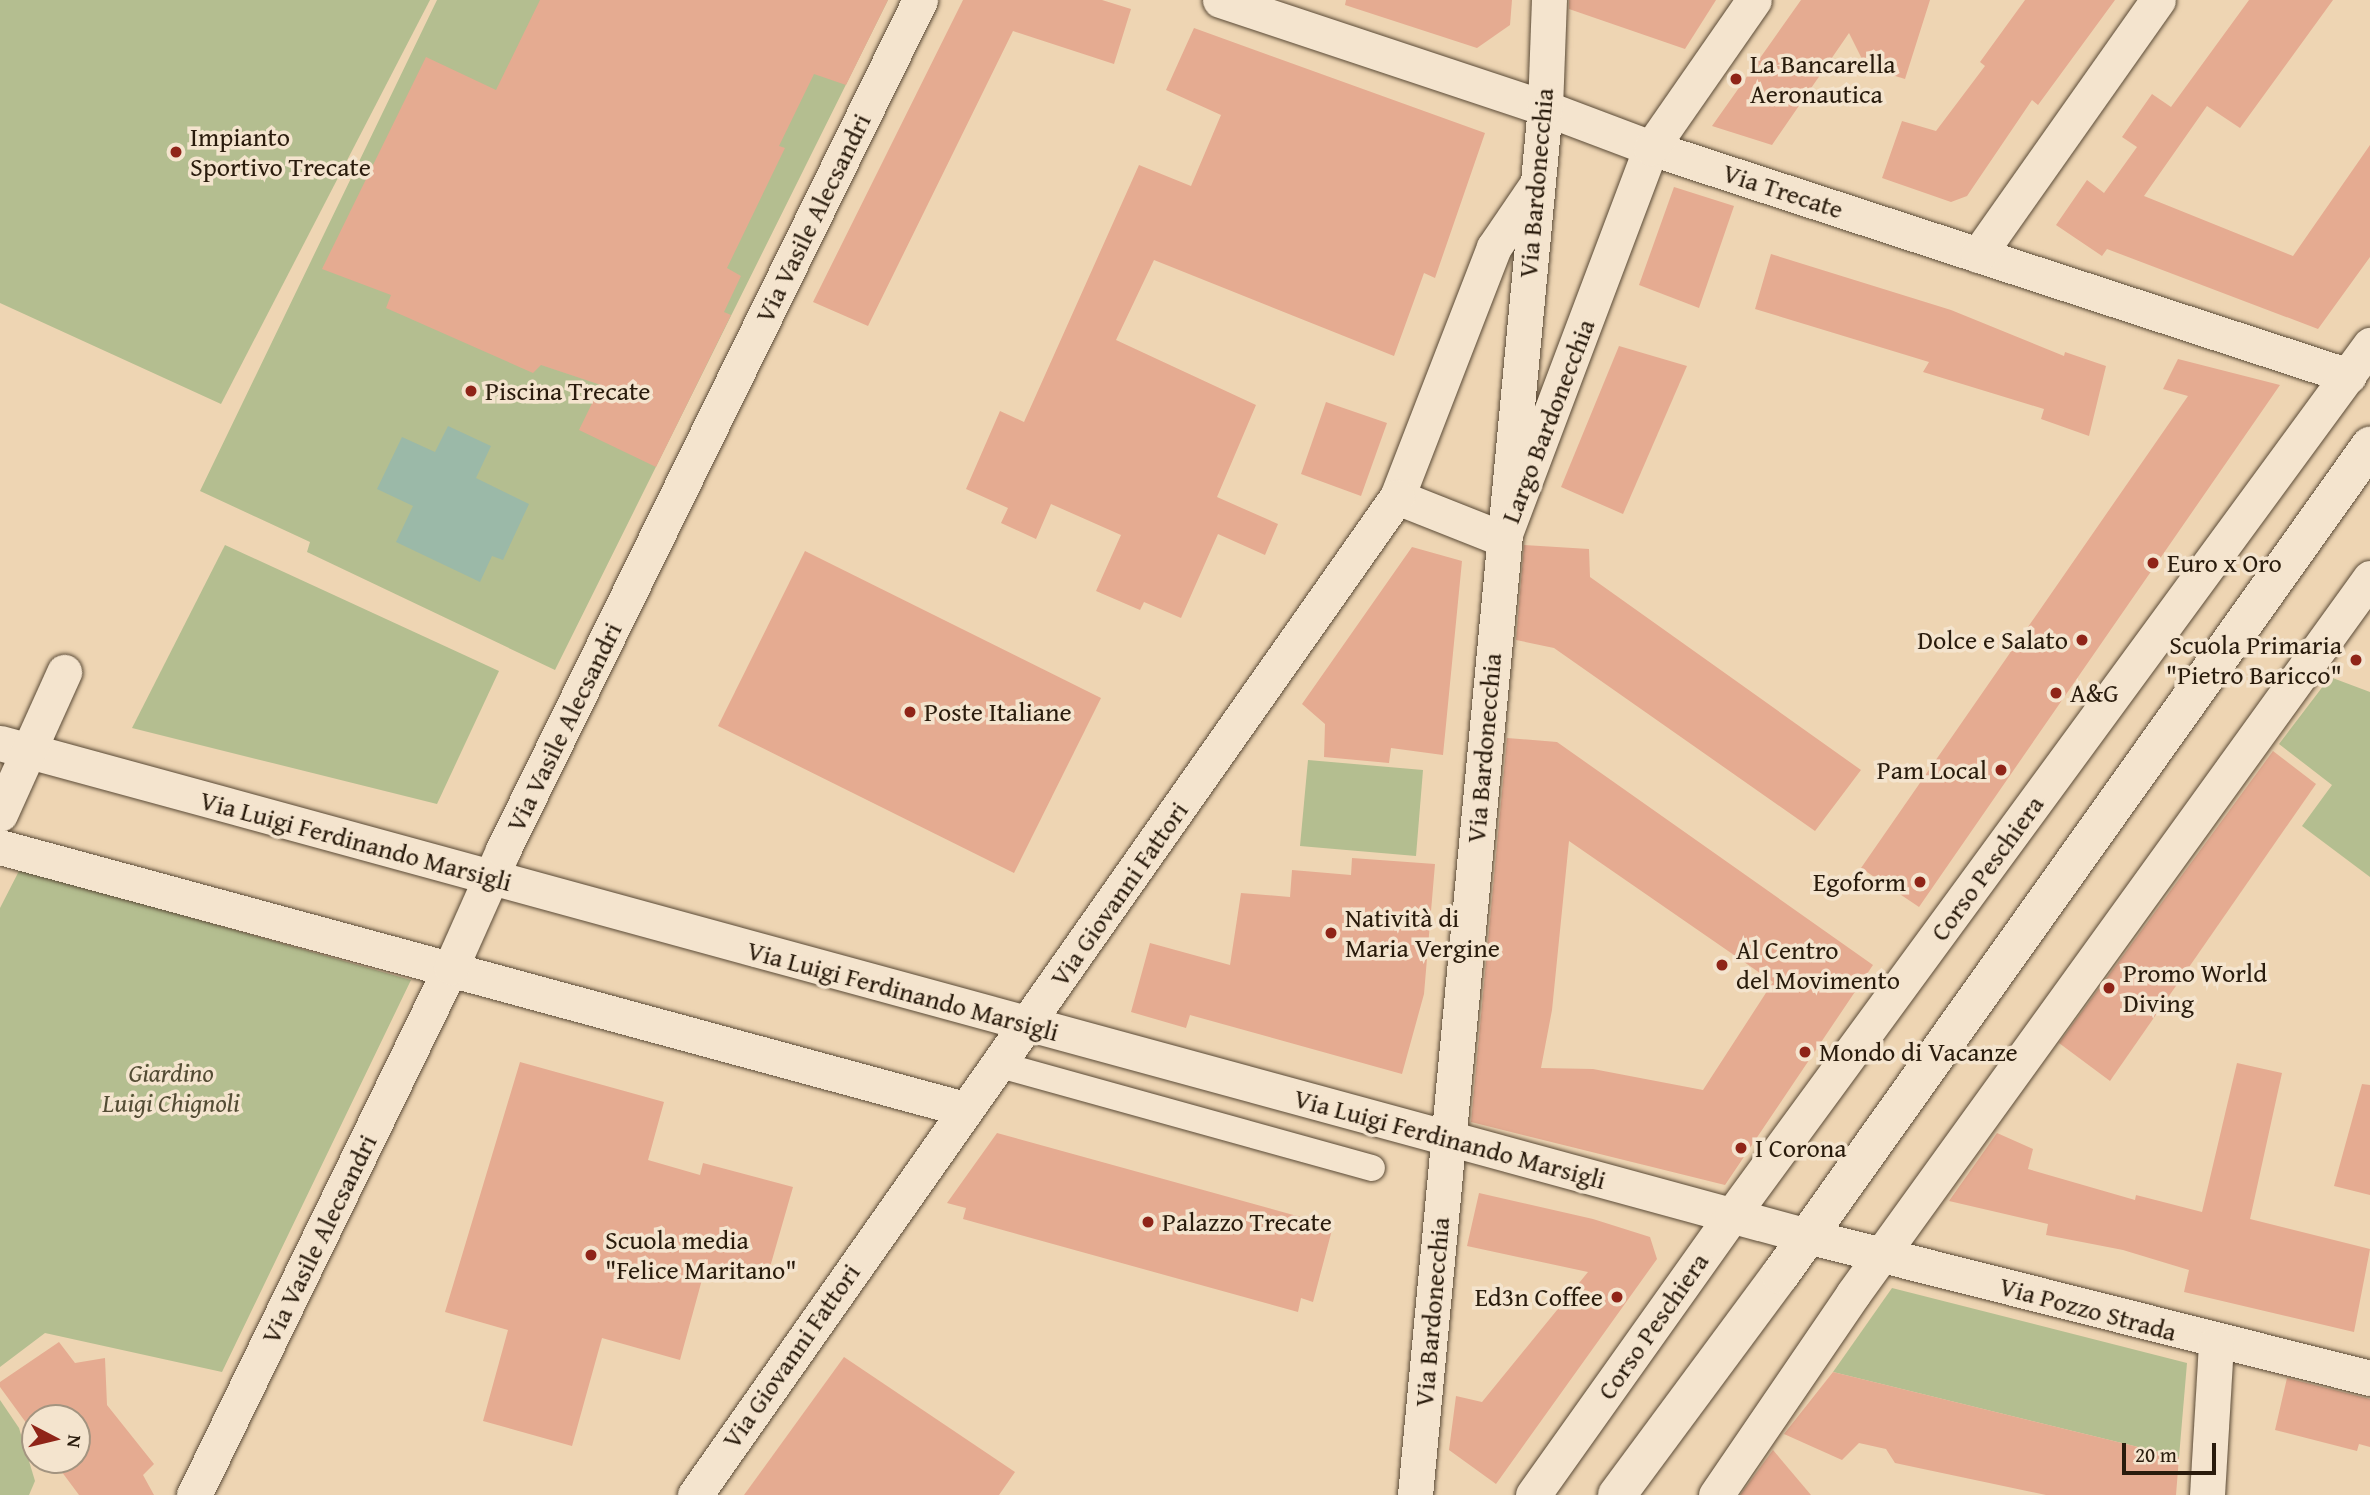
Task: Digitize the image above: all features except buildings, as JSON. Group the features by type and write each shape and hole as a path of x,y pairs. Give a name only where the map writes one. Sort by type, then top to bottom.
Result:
{"main road":[{"path":"1617,1495 1807,1236 2370,446"}],"street":[{"name":"Via Vasile Alecsandri","path":"194,1495 452,967 490,878 920,0"},
{"name":"Via Trecate","path":"1220,0 1545,108 1651,148 2349,376"},
{"name":"Via Bardonecchia","path":"1415,1495 1545,108 1549,0"},
{"path":"1651,148 1754,0"},
{"path":"1978,255 2158,0"},
{"name":"Largo Bardonecchia","path":"1396,498 1503,539 1651,148"},
{"path":"1396,498 1494,247 1537,184"},
{"name":"Corso Peschiera","path":"1533,1495 1732,1215 2370,345"},
{"name":"Via Giovanni Fattori","path":"695,1495 1396,498"},
{"path":"1716,1495 1881,1255 2370,578"},
{"path":"0,814 14,747 64,672"},
{"name":"Via Luigi Ferdinando Marsigli","path":"14,747 1807,1236"},
{"path":"0,847 452,967 964,1109"},
{"path":"997,1064 1372,1168"},
{"name":"Via Pozzo Strada","path":"1807,1236 2216,1343 2370,1378"},
{"path":"2207,1495 2216,1343"}],"green space":[{"name":"Impianto Sportivo Trecate","path":"0,0 430,0 221,404 0,303"},
{"name":"Piscina Trecate","path":"437,0 888,0 555,670 307,552 310,542 200,491"},
{"path":"225,545 499,671 437,804 132,728"},
{"path":"2330,677 2370,692 2370,877 2302,826 2332,785 2279,744"},
{"path":"1308,760 1423,770 1416,856 1300,846"},
{"name":"Giardino Luigi Chignoli","path":"20,869 411,980 222,1372 45,1333 0,1367 0,908"},
{"path":"1892,1288 2187,1363 2179,1457 1833,1372"},
{"path":"0,1400 21,1435 21,1474 33,1474 35,1481 29,1495 0,1495"}],"shaded area":[{"path":"448,426 491,446 476,478 529,504 503,560 492,556 480,582 396,542 413,506 377,489 402,437 435,452"}],"place":[{"name":"La Bancarella Aeronautica","path":"1736,79"},
{"name":"Impianto Sportivo Trecate","path":"176,152"},
{"name":"Piscina Trecate","path":"471,391"},
{"name":"Euro x Oro","path":"2153,563"},
{"name":"Dolce e Salato","path":"2082,640"},
{"name":"Scuola Primaria \"Pietro Baricco\"","path":"2356,660"},
{"name":"A&G","path":"2056,693"},
{"name":"Poste Italiane","path":"910,712"},
{"name":"Pam Local","path":"2001,770"},
{"name":"Egoform","path":"1920,882"},
{"name":"Natività di Maria Vergine","path":"1331,933"},
{"name":"Al Centro del Movimento","path":"1722,965"},
{"name":"Promo World Diving","path":"2109,988"},
{"name":"Mondo di Vacanze","path":"1805,1052"},
{"name":"I Corona","path":"1741,1148"},
{"name":"Palazzo Trecate","path":"1148,1222"},
{"name":"Scuola media \"Felice Maritano\"","path":"591,1255"},
{"name":"Ed3n Coffee","path":"1617,1297"}]}
